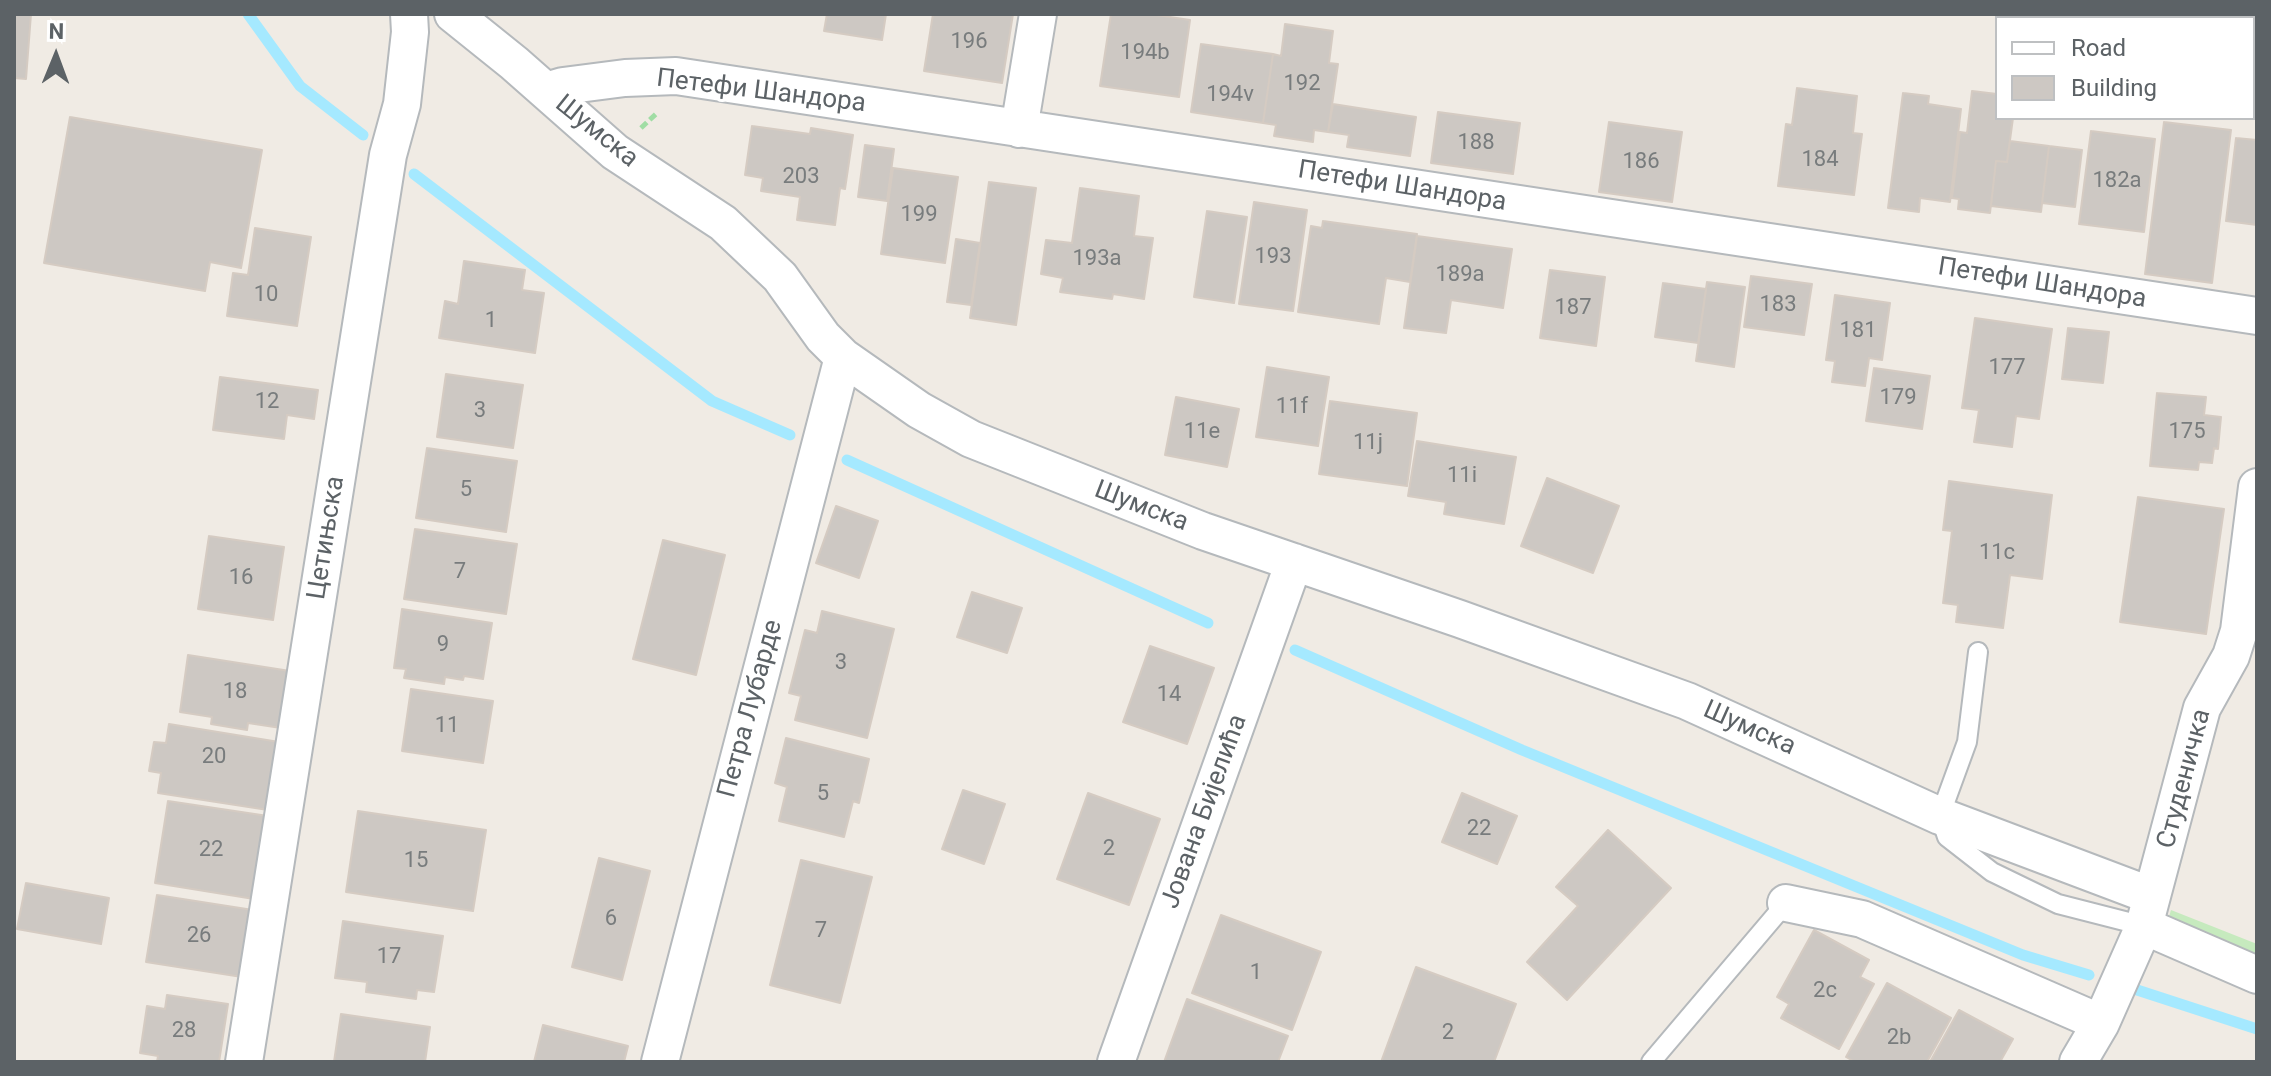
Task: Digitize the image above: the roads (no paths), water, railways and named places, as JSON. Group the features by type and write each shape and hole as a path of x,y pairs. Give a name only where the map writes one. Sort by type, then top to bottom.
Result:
{"street":[{"name":"Цетињска","path":"244,1062 388,155 402,104 409,14"},
{"name":"Шумска","path":"453,14 615,152 723,223 780,277 823,337 843,357 919,410 971,439 1203,531 1687,701 2148,911 2257,975"},
{"path":"1019,129 1038,14"},
{"name":"Петефи Шандора","path":"546,91 625,78 676,76 2257,316"},
{"name":"Петра Лубарде","path":"660,1062 843,357"},
{"name":"Студеничка","path":"2078,1062 2101,1023 2148,911 2202,708 2244,661 2239,631 2257,487"},
{"name":"Јована Бијелића","path":"1116,1062 1294,562"},
{"path":"1786,903 1862,919 2101,1023"}],"lane":[{"path":"1940,816 1967,742 1978,652"},
{"path":"1651,1062 1786,903"}],"waterway":[{"path":"248,14 300,86 363,135"},
{"path":"414,174 712,401 790,435"},
{"path":"847,460 1208,623"},
{"path":"1295,650 1522,750 2023,955 2089,975"},
{"path":"2131,988 2257,1029"}]}
